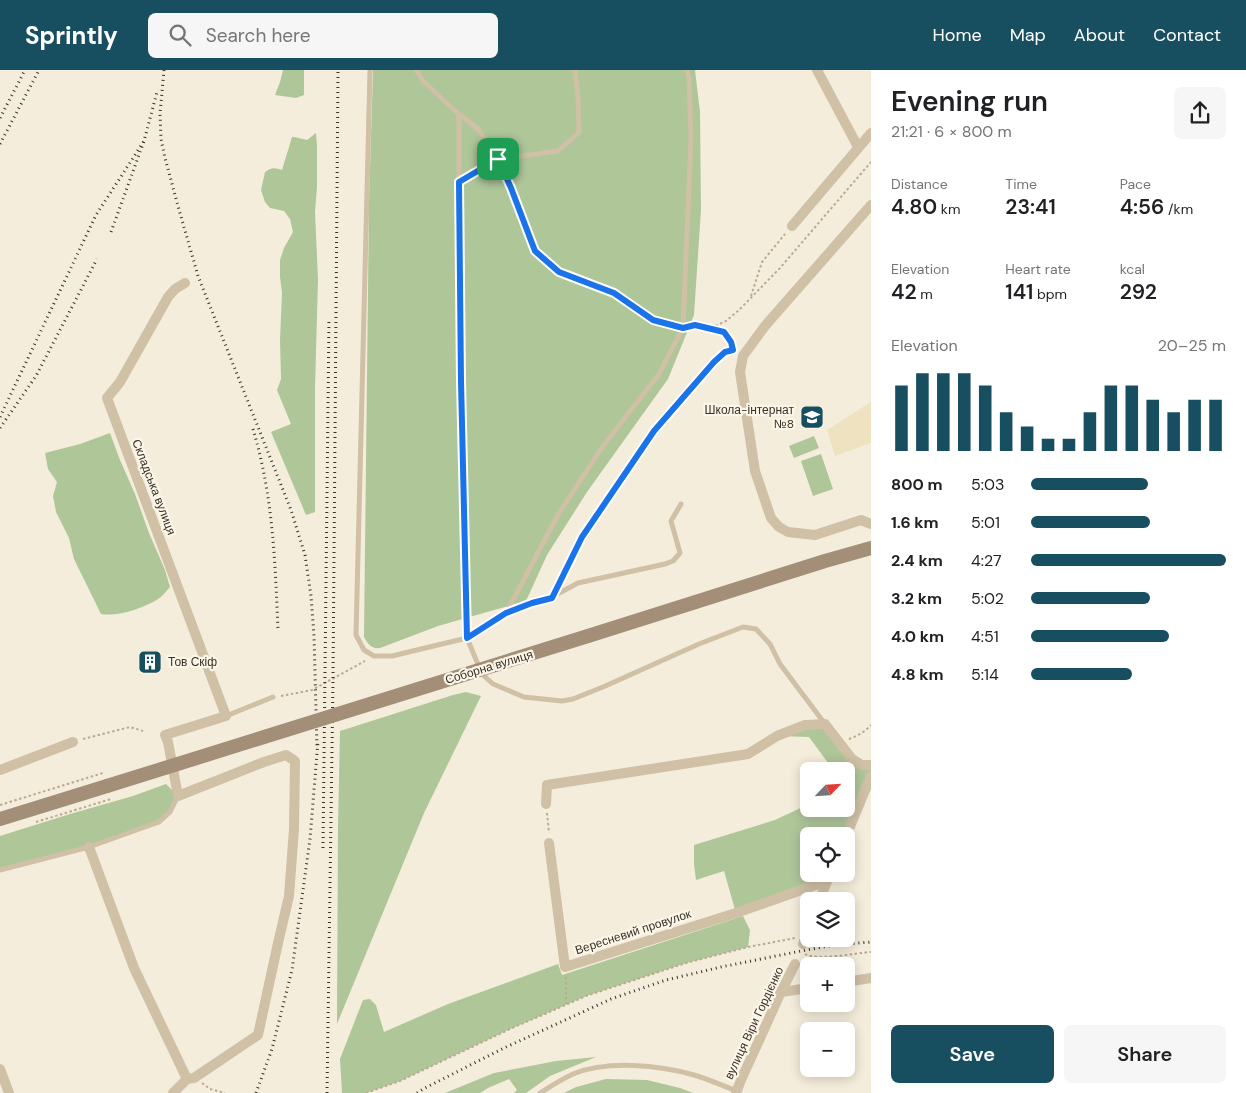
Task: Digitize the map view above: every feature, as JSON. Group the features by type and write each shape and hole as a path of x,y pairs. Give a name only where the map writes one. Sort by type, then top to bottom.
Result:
{"main road":[{"name":"Соборна вулиця","path":"0,819 824,561 871,548"}],"street":[{"path":"816,70 858,148"},
{"path":"792,226 871,133"},
{"path":"871,205 765,326 743,356 740,372 755,471 771,518 779,527 788,532 815,535 861,520 871,524"},
{"name":"Складська вулиця","path":"185,282 168,297 120,382 107,398 226,716"},
{"path":"173,1093 190,1078 258,1036 289,896 294,829 295,761 286,755 178,796 165,734 226,716"},
{"path":"546,804 547,785 748,754 777,736 805,725 825,724 852,759 858,763 871,766"},
{"path":"0,770 73,742"},
{"path":"850,827 871,776"},
{"name":"Вересневий провулок","path":"549,843 565,967 736,913 815,882"},
{"path":"89,847 134,968 190,1078"},
{"name":"вулиця Віри Гордієнко","path":"737,1092 795,964"},
{"path":"855,981 871,978"},
{"path":"781,992 800,989"},
{"path":"0,1069 9,1093"}],"lane":[{"path":"370,70 356,635 364,650 374,656 392,656 467,638 506,613 552,598 578,583 674,561 680,553 671,521 681,504"},
{"path":"416,70 424,81 479,130 498,159"},
{"path":"459,182 498,159 558,151 579,132 575,70"},
{"path":"506,613 559,513 603,446 659,374 683,328 691,138 688,70"},
{"path":"459,114 461,381 467,638 482,674 493,684 524,697 562,702 603,687 743,627 756,629 770,644 780,664 825,724"},
{"path":"226,716 273,697"},
{"path":"0,870 89,847 159,822 170,812 178,796"},
{"path":"540,1093 575,1074 596,1068 624,1066 647,1066 695,1075 737,1092"}],"path":[{"path":"498,159 535,251 559,272 614,293 653,320 683,328 695,325 724,332 731,342 740,372"},
{"path":"711,328 726,321 739,310 780,268 871,162"},
{"path":"750,297 762,262 792,226"},
{"path":"552,598 582,537 654,431 714,362 725,352 733,350"},
{"path":"273,697 312,690 374,656"},
{"path":"840,742 865,732 871,725"},
{"path":"73,742 130,727 144,731"},
{"path":"0,805 107,786"},
{"path":"37,821 107,786"},
{"path":"546,804 549,843"},
{"path":"366,1093 400,1081 586,996 686,963 748,947 800,940"},
{"path":"806,947 810,957 871,952"},
{"path":"565,967 566,1005"},
{"path":"190,1078 210,1089 225,1093"}],"green space":[{"path":"283,70 304,70 304,95 296,98 275,95"},
{"path":"373,70 695,70 700,112 701,210 694,315 668,379 587,492 547,555 526,601 438,626 380,648 370,646 364,637 369,201"},
{"path":"316,133 317,187 315,212 318,279 315,388 315,512 306,515 271,432 291,424 277,390 281,379 282,293 280,260 293,232 290,219 284,211 270,208 265,202 261,190 265,172 274,168 282,170 292,137 307,140"},
{"path":"110,433 165,570 170,587 160,598 146,606 123,613 108,615 101,614 74,559 69,538 56,512 53,496 57,482 48,469 45,453 80,444"},
{"path":"814,436 819,448 794,458 789,446"},
{"path":"821,454 833,489 813,496 801,461"},
{"path":"466,692 481,696 424,813 337,1024 340,731"},
{"path":"825,724 852,759 871,765 871,776 855,814 855,762 827,762 809,737 777,736"},
{"path":"166,784 178,796 170,812 159,822 89,847 0,870 0,836 133,796"},
{"path":"800,808 800,818 854,818 850,827 800,827 800,882 824,882 736,913 724,871 696,880 694,845 775,820"},
{"path":"743,916 750,930 748,947 686,963 586,996 400,1081 366,1093 342,1093 340,1059 363,1000 370,999 376,1005 384,1032 448,1004 558,964 562,975"},
{"path":"596,1057 550,1076 526,1093 514,1093 517,1090 509,1079 480,1093 445,1093 494,1073 556,1061"},
{"path":"606,1079 647,1080 693,1093 564,1093 576,1087"}],"shaded area":[{"path":"871,402 871,443 835,456 827,430"}],"railway":[{"path":"0,118 25,70"},
{"path":"0,144 39,70"},
{"path":"164,70 160,114 161,139 198,276 291,510 305,555 314,636 317,747"},
{"path":"327,1093 333,679 338,70"},
{"path":"111,232 144,141 157,92"},
{"path":"0,417 96,215 144,141"},
{"path":"0,428 36,376 97,259"},
{"path":"323,848 329,318"},
{"path":"253,429 265,479 272,528 278,630"},
{"path":"256,1093 272,1049 292,970 310,839 318,741"},
{"path":"417,1093 504,1048 611,999 666,980 801,951 834,945 871,942"}],"place":[{"name":"Школа-інтернат №8","path":"812,417"},
{"name":"Тов Скіф","path":"150,662"}],"route":[{"path":"498,159 535,251 559,272 614,293 653,320 683,328 695,325 724,332 731,342 733,350 725,352 714,362 654,431 582,537 552,598 506,613 467,638 459,182 498,159"}]}
